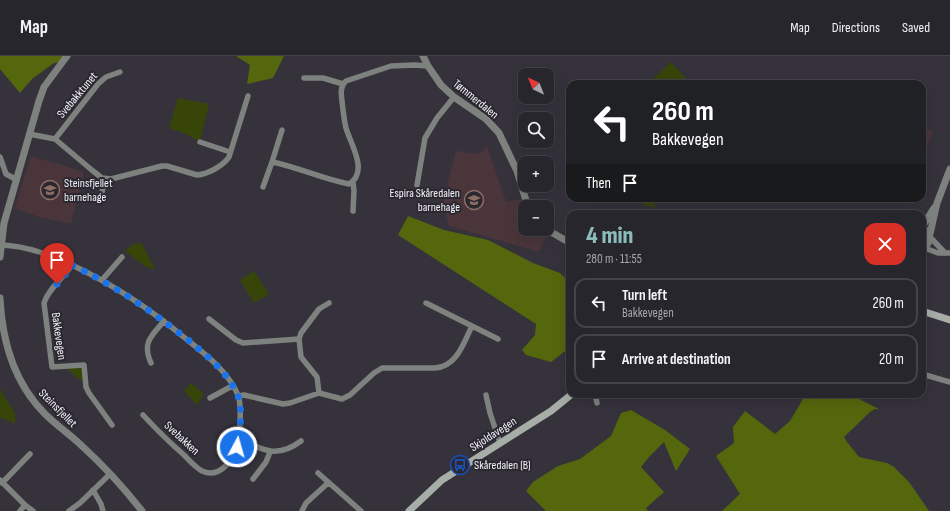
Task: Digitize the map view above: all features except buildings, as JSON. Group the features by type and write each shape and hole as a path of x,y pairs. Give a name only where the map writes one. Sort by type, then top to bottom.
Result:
{"main road":[{"path":"926,312 950,320"},
{"name":"Skjoldavegen","path":"410,511 442,480 561,404 568,398"}],"street":[{"path":"0,257 3,217 16,180 44,87 67,56"},
{"name":"Tømmerdalen","path":"423,56 441,85 454,97 486,119 499,133 517,171 526,200"},
{"path":"353,211 353,182 357,175 358,161 346,128 341,92 343,84 346,81 391,66 428,66"},
{"name":"Svebakktunet","path":"56,139 98,84 106,77 120,72"},
{"path":"304,78 323,78 339,81 343,84"},
{"path":"29,134 56,139 93,171 105,179 112,179 162,166 168,166 196,175 205,173 223,163 229,157 248,96"},
{"path":"417,185 425,138 437,118 454,97"},
{"path":"263,187 282,130"},
{"path":"200,142 230,152"},
{"path":"0,157 6,174 16,180"},
{"path":"272,162 286,165 339,183 348,184 353,182"},
{"path":"926,245 928,244 937,203 950,169"},
{"path":"102,192 105,179"},
{"path":"926,221 937,203"},
{"path":"926,230 948,253"},
{"path":"554,234 566,241"},
{"name":"Svebakken","path":"1,245 17,246 40,251 102,280 164,321 213,362 223,371 238,396 240,409 239,439 237,447 228,464 222,469 215,472 202,471 162,435 143,415"},
{"path":"926,248 938,253 948,253"},
{"path":"102,280 122,257"},
{"name":"Bakkevegen","path":"72,265 49,293 44,303 52,366 84,365 86,387 112,425"},
{"name":"Steinsfjellet","path":"0,298 3,333 16,372 26,390 45,414 81,445 110,474 142,511"},
{"path":"319,393 317,377 301,357 298,339 319,309 329,303"},
{"path":"426,303 498,338"},
{"path":"209,319 236,340 243,343 298,339"},
{"path":"151,363 147,356 148,340 164,321"},
{"path":"238,396 244,394 283,404 319,393 336,398 345,398 382,368 442,368 452,362 457,355 472,326"},
{"path":"926,375 950,382"},
{"path":"210,398 232,386"},
{"path":"486,395 500,443"},
{"path":"596,398 597,403"},
{"path":"239,439 270,452 282,450 301,441"},
{"path":"253,479 266,462 270,452"},
{"path":"30,454 1,482 25,506 33,511"},
{"path":"318,473 361,511"},
{"path":"69,511 110,474"},
{"path":"302,511 306,503 328,483"},
{"path":"93,490 101,504 103,511"},
{"path":"20,511 25,506"}],"shaded area":[{"path":"926,128 933,132 926,150"},
{"name":"Espira Skåredalen barnehage","path":"487,146 506,202 521,199 518,200 518,236 546,236 539,252 449,226 443,202 456,151 480,154"},
{"name":"Steinsfjellet barnehage","path":"33,157 84,172 71,224 39,217 15,208 30,158"}],"green space":[{"path":"0,56 65,56 68,61 54,63 32,79 20,93 0,69"},
{"path":"236,56 284,56 273,78 247,84 250,65"},
{"path":"671,62 687,80 652,80"},
{"path":"178,98 209,104 200,142 184,133 169,128"},
{"path":"639,202 655,202 654,208"},
{"path":"408,216 444,230 488,240 533,263 560,273 566,279 566,350 551,362 526,355 522,350 535,335 536,324 398,235"},
{"path":"141,242 155,269 146,267 125,251 132,245"},
{"path":"254,271 269,294 254,303 240,280"},
{"path":"84,365 85,376 81,381 64,366"},
{"path":"191,383 204,394 197,405 184,391"},
{"path":"0,389 15,413 15,424 0,417"},
{"path":"802,398 858,398 879,409 875,409 870,412 844,437 859,457 887,463 894,467 909,482 929,511 722,511 740,494 716,456 734,443 733,427 745,411 775,434 790,421"},
{"path":"631,410 665,430 690,449 676,471 664,442 641,467 664,492 646,508 648,511 546,511 526,491 533,482 558,466 580,459 611,436 621,413"}],"place":[{"name":"Steinsfjellet barnehage","path":"50,190"},
{"name":"Espira Skåredalen barnehage","path":"474,200"},
{"name":"Skåredalen (B)","path":"460,465"}],"route":[{"path":"57,284 72,265 102,280 132,298 164,321 192,343 223,371 238,396 240,409 239,439 237,447"}]}
